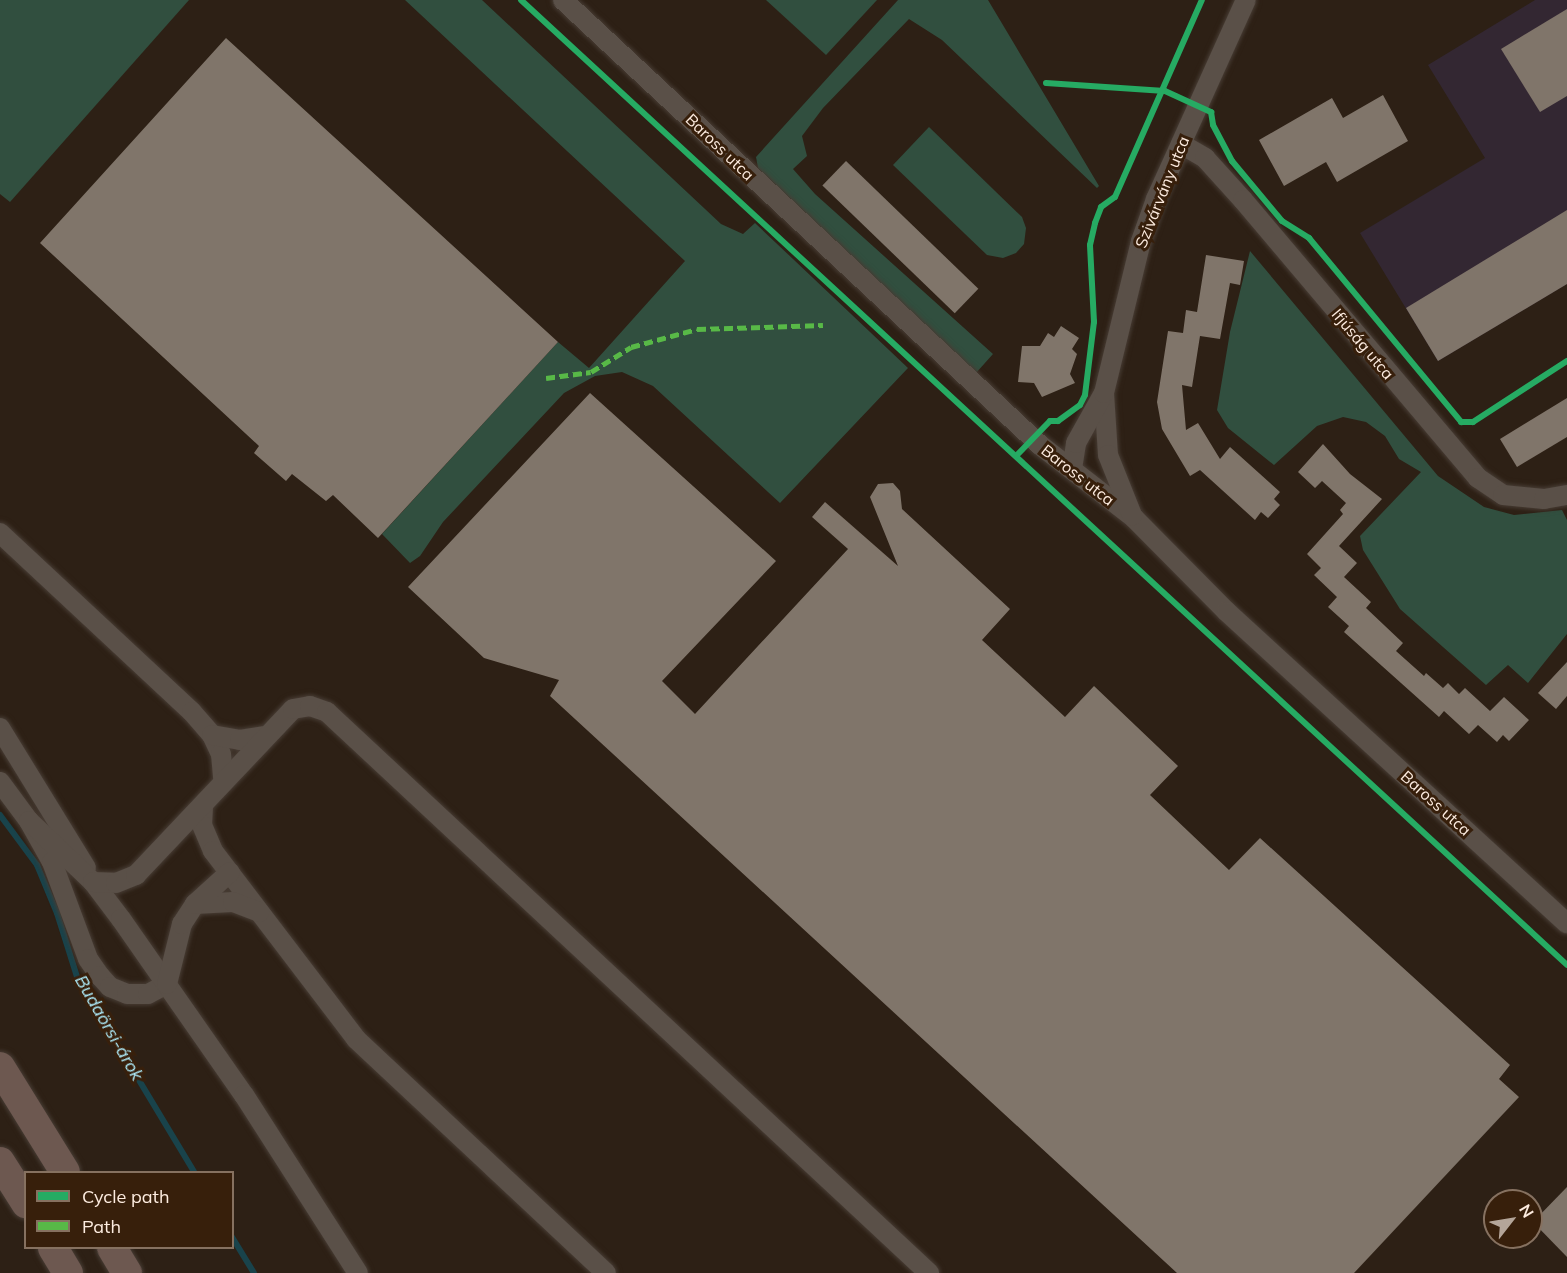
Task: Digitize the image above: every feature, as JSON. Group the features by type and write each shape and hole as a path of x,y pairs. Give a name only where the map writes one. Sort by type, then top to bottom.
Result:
{"highway":[{"path":"0,1067 64,1171"},
{"path":"0,1162 24,1200"},
{"path":"54,1249 68,1273"},
{"path":"113,1249 128,1273"}],"street":[{"name":"Baross utca","path":"563,0 1025,432 1134,518 1227,612 1567,924"},
{"name":"Szivárvány utca","path":"1072,469 1076,443 1104,393 1141,241 1181,144 1246,0"},
{"name":"Ifjúság utca","path":"1181,144 1205,158 1236,192 1478,478 1503,495 1544,499 1567,495"},
{"name":"Szivárvány utca","path":"1104,393 1108,455 1134,518"},
{"path":"0,533 192,712 212,735 221,754 223,779"},
{"path":"0,782 29,821 93,882 116,883 136,875 203,807 223,779 293,709 310,706 327,712 929,1273"},
{"path":"0,728 72,840 93,882 244,1095 358,1273"},
{"path":"212,735 240,740 264,736"},
{"path":"203,807 206,837 259,912 356,1039 606,1273"},
{"path":"29,821 65,893 88,959 110,987 127,994 148,994 167,984 182,924 195,904 230,872"},
{"path":"195,904 233,902 259,912"}],"shaded area":[{"path":"1535,0 1567,0 1567,284 1438,361 1360,233 1485,158 1428,65"}],"green space":[{"path":"0,0 189,0 10,202 0,194"},
{"path":"405,0 482,0 721,224 743,234 755,223 908,368 780,503 653,386 622,372 595,376 564,393 443,522 420,556 410,563 382,534 558,342 589,368 685,261"},
{"path":"766,0 877,0 826,55"},
{"path":"898,0 988,0 1099,186 1097,188 942,40 909,19 823,108 802,136 807,156 793,169 815,194 993,354 976,373 758,168 756,157"},
{"path":"929,127 1022,217 1026,228 1024,244 1016,253 1003,258 987,255 893,165"},
{"path":"1250,251 1438,476 1484,507 1514,515 1562,510 1567,520 1567,634 1528,683 1508,665 1486,685 1400,609 1363,550 1360,536 1421,472 1399,459 1385,436 1366,422 1343,417 1317,426 1274,465 1228,428 1217,410 1230,332"}],"building":[{"path":"1567,9 1567,96 1540,112 1501,49"},
{"path":"226,38 558,342 378,538 333,495 326,501 292,474 286,481 254,453 259,446 40,243"},
{"path":"1383,95 1408,141 1337,182 1326,162 1284,186 1259,140 1332,98 1343,118"},
{"path":"846,161 978,289 955,313 822,185"},
{"path":"1567,210 1567,284 1438,361 1406,308"},
{"path":"1206,255 1244,261 1240,285 1230,283 1220,339 1200,336 1192,387 1182,385 1186,430 1198,423 1220,459 1230,447 1280,492 1274,499 1280,505 1268,518 1261,512 1255,520 1200,470 1190,476 1162,429 1157,402 1168,331 1183,333 1186,310 1197,312"},
{"path":"1061,326 1079,338 1072,349 1077,354 1070,374 1075,383 1042,397 1034,383 1018,382 1022,346 1040,346 1048,333 1054,337"},
{"path":"590,393 776,561 662,681 695,714 848,549 812,517 825,502 898,566 870,497 878,484 893,483 900,491 902,509 1010,609 982,640 1065,717 1094,686 1178,766 1150,795 1229,870 1260,838 1510,1065 1499,1079 1519,1097 1354,1273 1177,1273 550,696 559,680 484,658 408,587"},
{"path":"1567,398 1567,437 1517,467 1500,439"},
{"path":"1323,444 1350,474 1382,499 1339,546 1357,563 1344,577 1371,602 1366,608 1403,643 1396,651 1424,676 1426,673 1443,688 1448,683 1459,694 1465,688 1490,711 1504,697 1529,720 1509,741 1503,735 1497,742 1478,725 1469,734 1444,711 1439,717 1344,632 1349,626 1328,607 1337,597 1314,575 1321,568 1307,554 1343,514 1340,510 1346,503 1322,481 1315,488 1298,472"},
{"path":"1567,662 1567,696 1556,709 1538,693"},
{"path":"1567,1187 1567,1257 1543,1232 1543,1212"}],"waterway":[{"name":"Budaörsi-árok","path":"0,815 37,865 57,913 77,977 193,1171"},
{"name":"Budaörsi-árok","path":"234,1240 254,1273"}],"marked path":[{"path":"546,378 591,372 631,347 697,329 823,325"}],"cycle path":[{"path":"521,0 1567,965"},
{"path":"1017,455 1050,421 1058,421 1080,405 1085,395 1094,322 1090,245 1095,223 1101,207 1115,197 1202,0"},
{"path":"1046,83 1165,91 1211,112 1213,125 1232,161 1282,221 1309,238 1461,422 1473,422 1567,361"}]}
